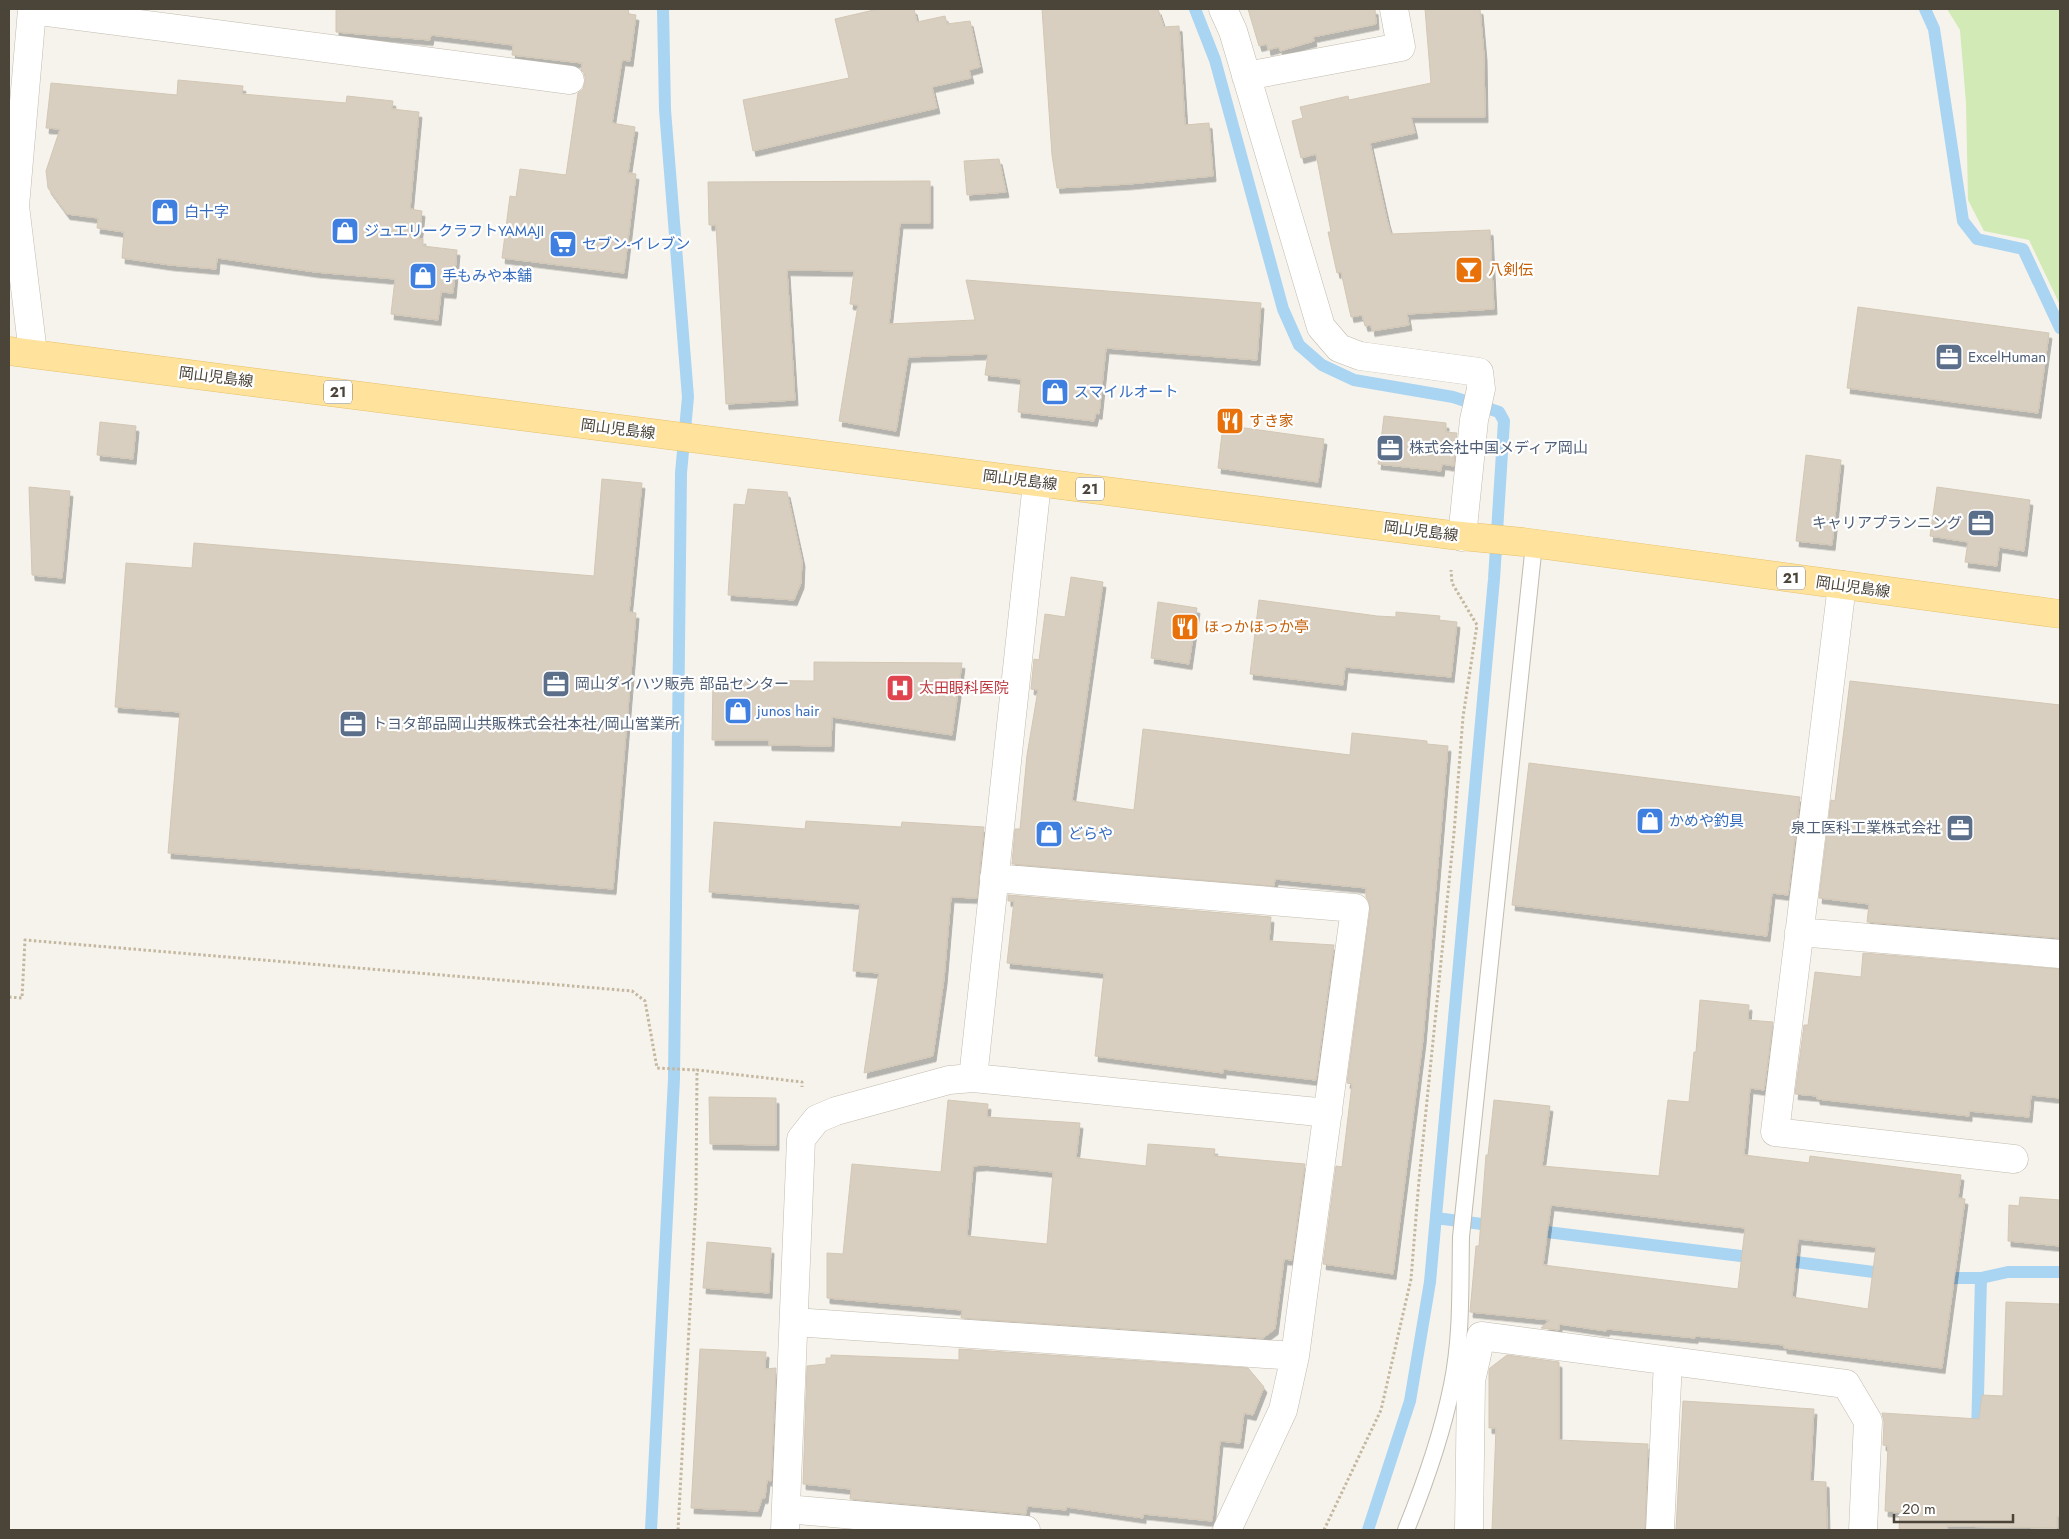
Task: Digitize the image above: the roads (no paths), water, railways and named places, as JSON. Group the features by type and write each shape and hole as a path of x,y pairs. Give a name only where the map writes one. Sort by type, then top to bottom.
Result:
{"main road":[{"name":"岡山児島線","path":"21,352 1037,483 1471,538 1528,543 2060,614"}],"street":[{"path":"1223,9 1233,31 1321,327 1339,348 1360,356 1479,372 1481,389 1474,420 1471,538"},
{"path":"1246,76 1401,47 1394,9"},
{"path":"21,352 16,206 32,10 570,80"},
{"path":"973,1078 1037,483"},
{"path":"1842,585 1775,1132 2014,1159"},
{"path":"994,878 1355,908 1295,1356 1284,1410 1228,1530"},
{"path":"1799,932 2060,954"},
{"path":"1026,1530 786,1520 801,1139 816,1119 836,1110 949,1080 973,1078 1328,1112"},
{"path":"794,1322 1295,1356"},
{"path":"1469,1530 1471,1381 1481,1336 1846,1384 1868,1420 1863,1530"},
{"path":"1660,1530 1668,1361"}],"lane":[{"path":"1406,1530 1425,1482 1452,1385 1459,1334 1461,1237 1528,543"}],"waterway":[{"path":"651,1530 674,1079 681,473 688,397 665,110 663,9"},
{"path":"1195,9 1215,60 1283,309 1299,345 1322,365 1354,380 1453,397 1499,412 1504,421 1494,579 1430,1282 1410,1401 1368,1530"},
{"path":"1925,9 1934,29 1963,221 1977,239 2023,249 2060,328"},
{"path":"1436,1218 1497,1226"},
{"path":"1531,1230 1757,1258"},
{"path":"1780,1260 1889,1274"},
{"path":"1939,1278 1981,1278 2008,1272 2060,1272"},
{"path":"1977,1435 1981,1278"}],"place":[{"name":"白十字","path":"165,212"},
{"name":"ジュエリークラフトYAMAJI","path":"345,231"},
{"name":"セブン-イレブン","path":"563,244"},
{"name":"八剣伝","path":"1469,270"},
{"name":"手もみや本舗","path":"423,276"},
{"name":"ExcelHuman","path":"1949,357"},
{"name":"スマイルオート","path":"1055,392"},
{"name":"すき家","path":"1230,421"},
{"name":"株式会社中国メディア岡山","path":"1390,448"},
{"name":"キャリアプランニング","path":"1981,523"},
{"name":"ほっかほっか亭","path":"1185,627"},
{"name":"岡山ダイハツ販売 部品センター","path":"556,684"},
{"name":"太田眼科医院","path":"900,688"},
{"name":"junos hair","path":"738,711"},
{"name":"トヨタ部品岡山共販株式会社本社/岡山営業所","path":"353,724"},
{"name":"かめや釣具","path":"1650,821"},
{"name":"泉工医科工業株式会社","path":"1960,828"},
{"name":"どらや","path":"1049,834"}]}
